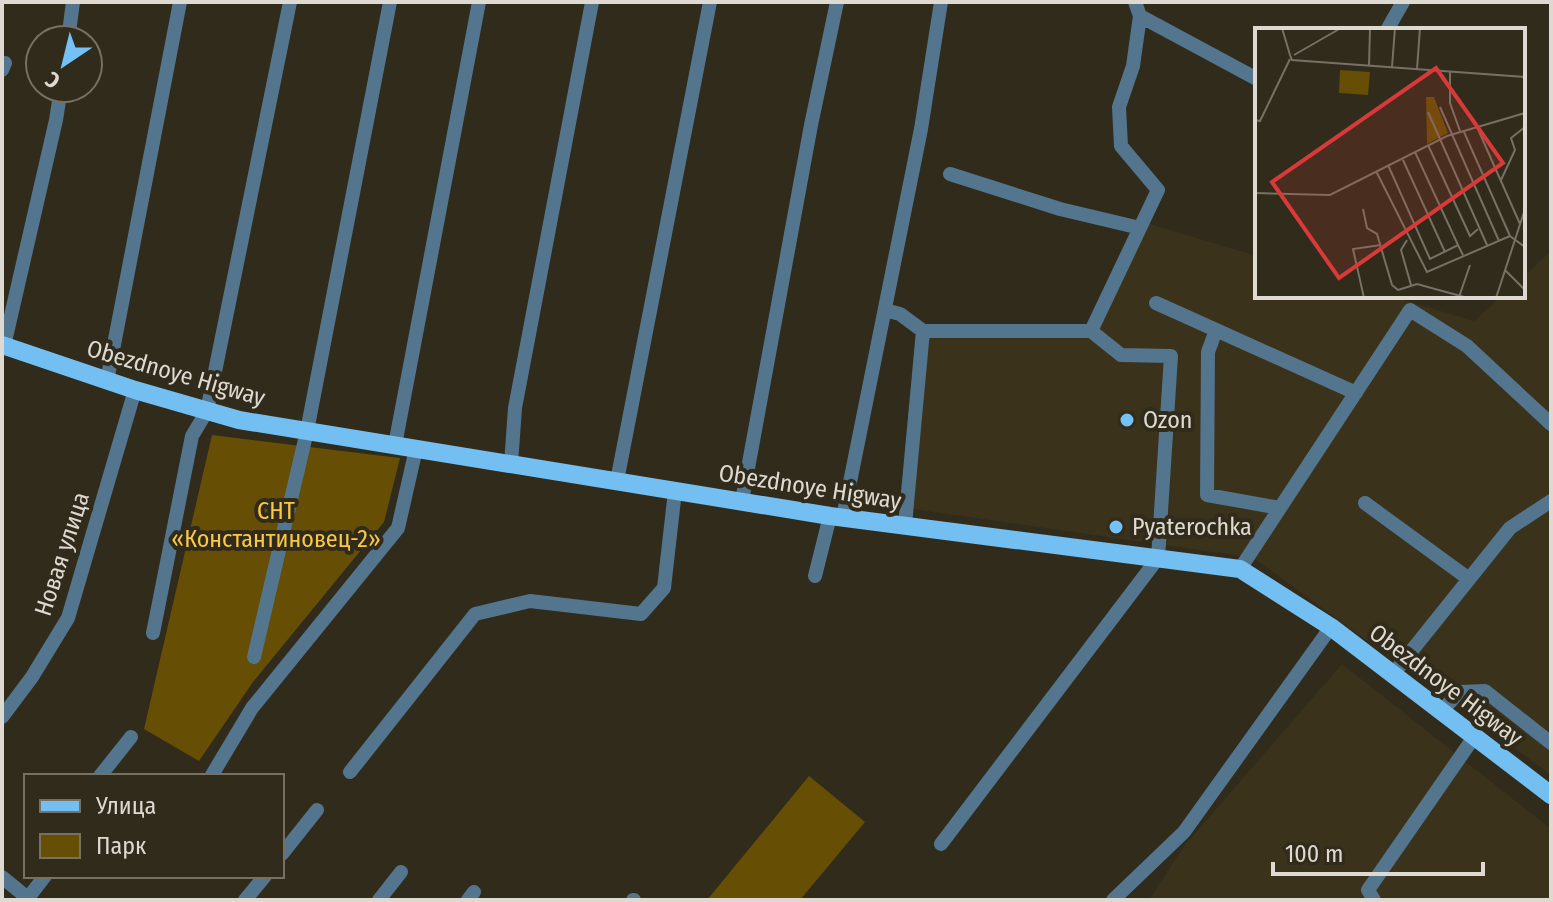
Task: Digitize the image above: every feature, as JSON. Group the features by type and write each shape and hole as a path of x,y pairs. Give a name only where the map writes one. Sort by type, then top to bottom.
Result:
{"main road":[{"name":"Obezdnoye Higway","path":"3,346 135,390 239,420 837,516 1240,569 1331,627 1551,795"}],"street":[{"path":"70,24 73,2"},
{"path":"107,381 180,2"},
{"path":"153,633 192,436 207,411 290,2"},
{"path":"254,657 307,431 390,2"},
{"path":"395,445 479,2"},
{"path":"511,464 515,408 592,2"},
{"path":"617,481 710,2"},
{"path":"742,501 811,125 837,2"},
{"path":"815,576 837,516 885,310 921,129 941,2"},
{"path":"1388,28 1403,2"},
{"path":"1091,331 1158,190 1121,146 1119,107 1133,66 1137,9 1255,78"},
{"path":"3,346 58,104"},
{"path":"950,174 1060,209 1140,228"},
{"path":"1156,303 1356,393"},
{"path":"885,310 900,314 923,331 1091,331 1121,355 1171,356 1158,558 941,844"},
{"path":"1240,569 1410,310 1467,346 1551,424"},
{"path":"1216,330 1208,352 1207,495 1280,508"},
{"path":"905,525 923,331"},
{"name":"Новая улица","path":"2,717 32,677 68,618 135,390"},
{"path":"213,774 252,708 398,528 416,449"},
{"path":"350,772 475,614 530,601 641,614 664,588 675,491"},
{"path":"1393,674 1510,528 1551,501"},
{"path":"1365,503 1469,579"},
{"path":"1113,900 1184,832 1331,627"},
{"path":"1441,711 1460,692 1485,691 1551,743"},
{"path":"102,774 131,737"},
{"path":"1374,900 1368,890 1474,737"},
{"path":"284,851 317,810"},
{"path":"379,900 401,872"},
{"path":"2,877 29,899 44,878"},
{"path":"245,900 263,878"}],"shaded area":[{"path":"1136,220 1255,255 1255,298 1397,298 1474,321 1500,298 1525,298 1525,275 1551,251 1551,775 1254,558 913,509 927,334 1089,336"},
{"path":"1342,664 1551,829 1551,900 1149,900 1184,846"}],"green space":[{"name":"СНТ «Константиновец-2»","path":"212,435 400,458 384,522 253,682 199,761 144,729"},
{"path":"809,776 865,822 800,900 707,900"}],"place":[{"name":"Ozon","path":"1127,420"},
{"name":"Pyaterochka","path":"1116,527"}]}
